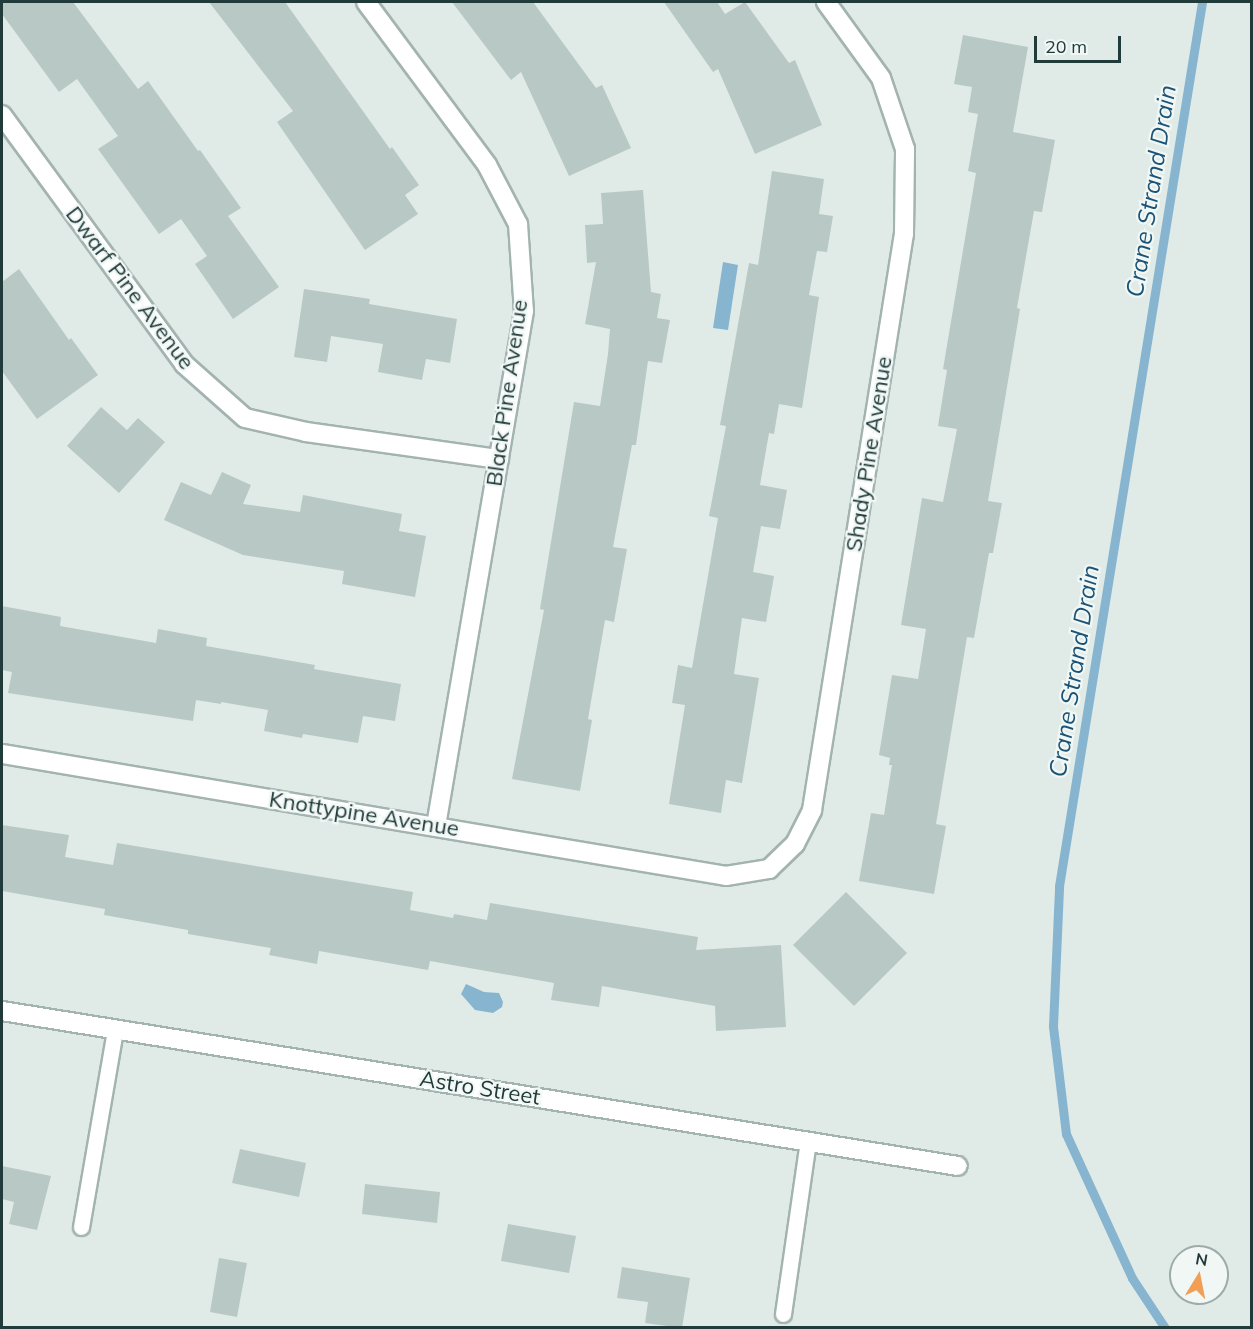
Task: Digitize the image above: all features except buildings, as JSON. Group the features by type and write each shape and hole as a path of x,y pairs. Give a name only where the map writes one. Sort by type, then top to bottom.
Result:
{"street":[{"name":"Black Pine Avenue","path":"366,2 487,165 518,224 524,311 436,826"},
{"name":"Shady Pine Avenue","path":"726,876 769,869 795,844 812,810 904,234 905,149 881,78 826,2"},
{"name":"Dwarf Pine Avenue","path":"2,115 184,364 245,418 306,432 499,459"},
{"name":"Knottypine Avenue","path":"2,754 726,876"},
{"name":"Astro Street","path":"2,1011 958,1166"}],"lane":[{"path":"81,1227 115,1029"},
{"path":"783,1314 808,1141"}],"water":[{"path":"723,262 738,265 728,330 713,328"},
{"path":"466,984 484,992 499,993 503,1002 502,1007 493,1013 475,1010 461,994"}],"waterway":[{"name":"Crane Strand Drain","path":"1165,1328 1132,1278 1066,1134 1053,1026 1059,886 1202,2"}]}
